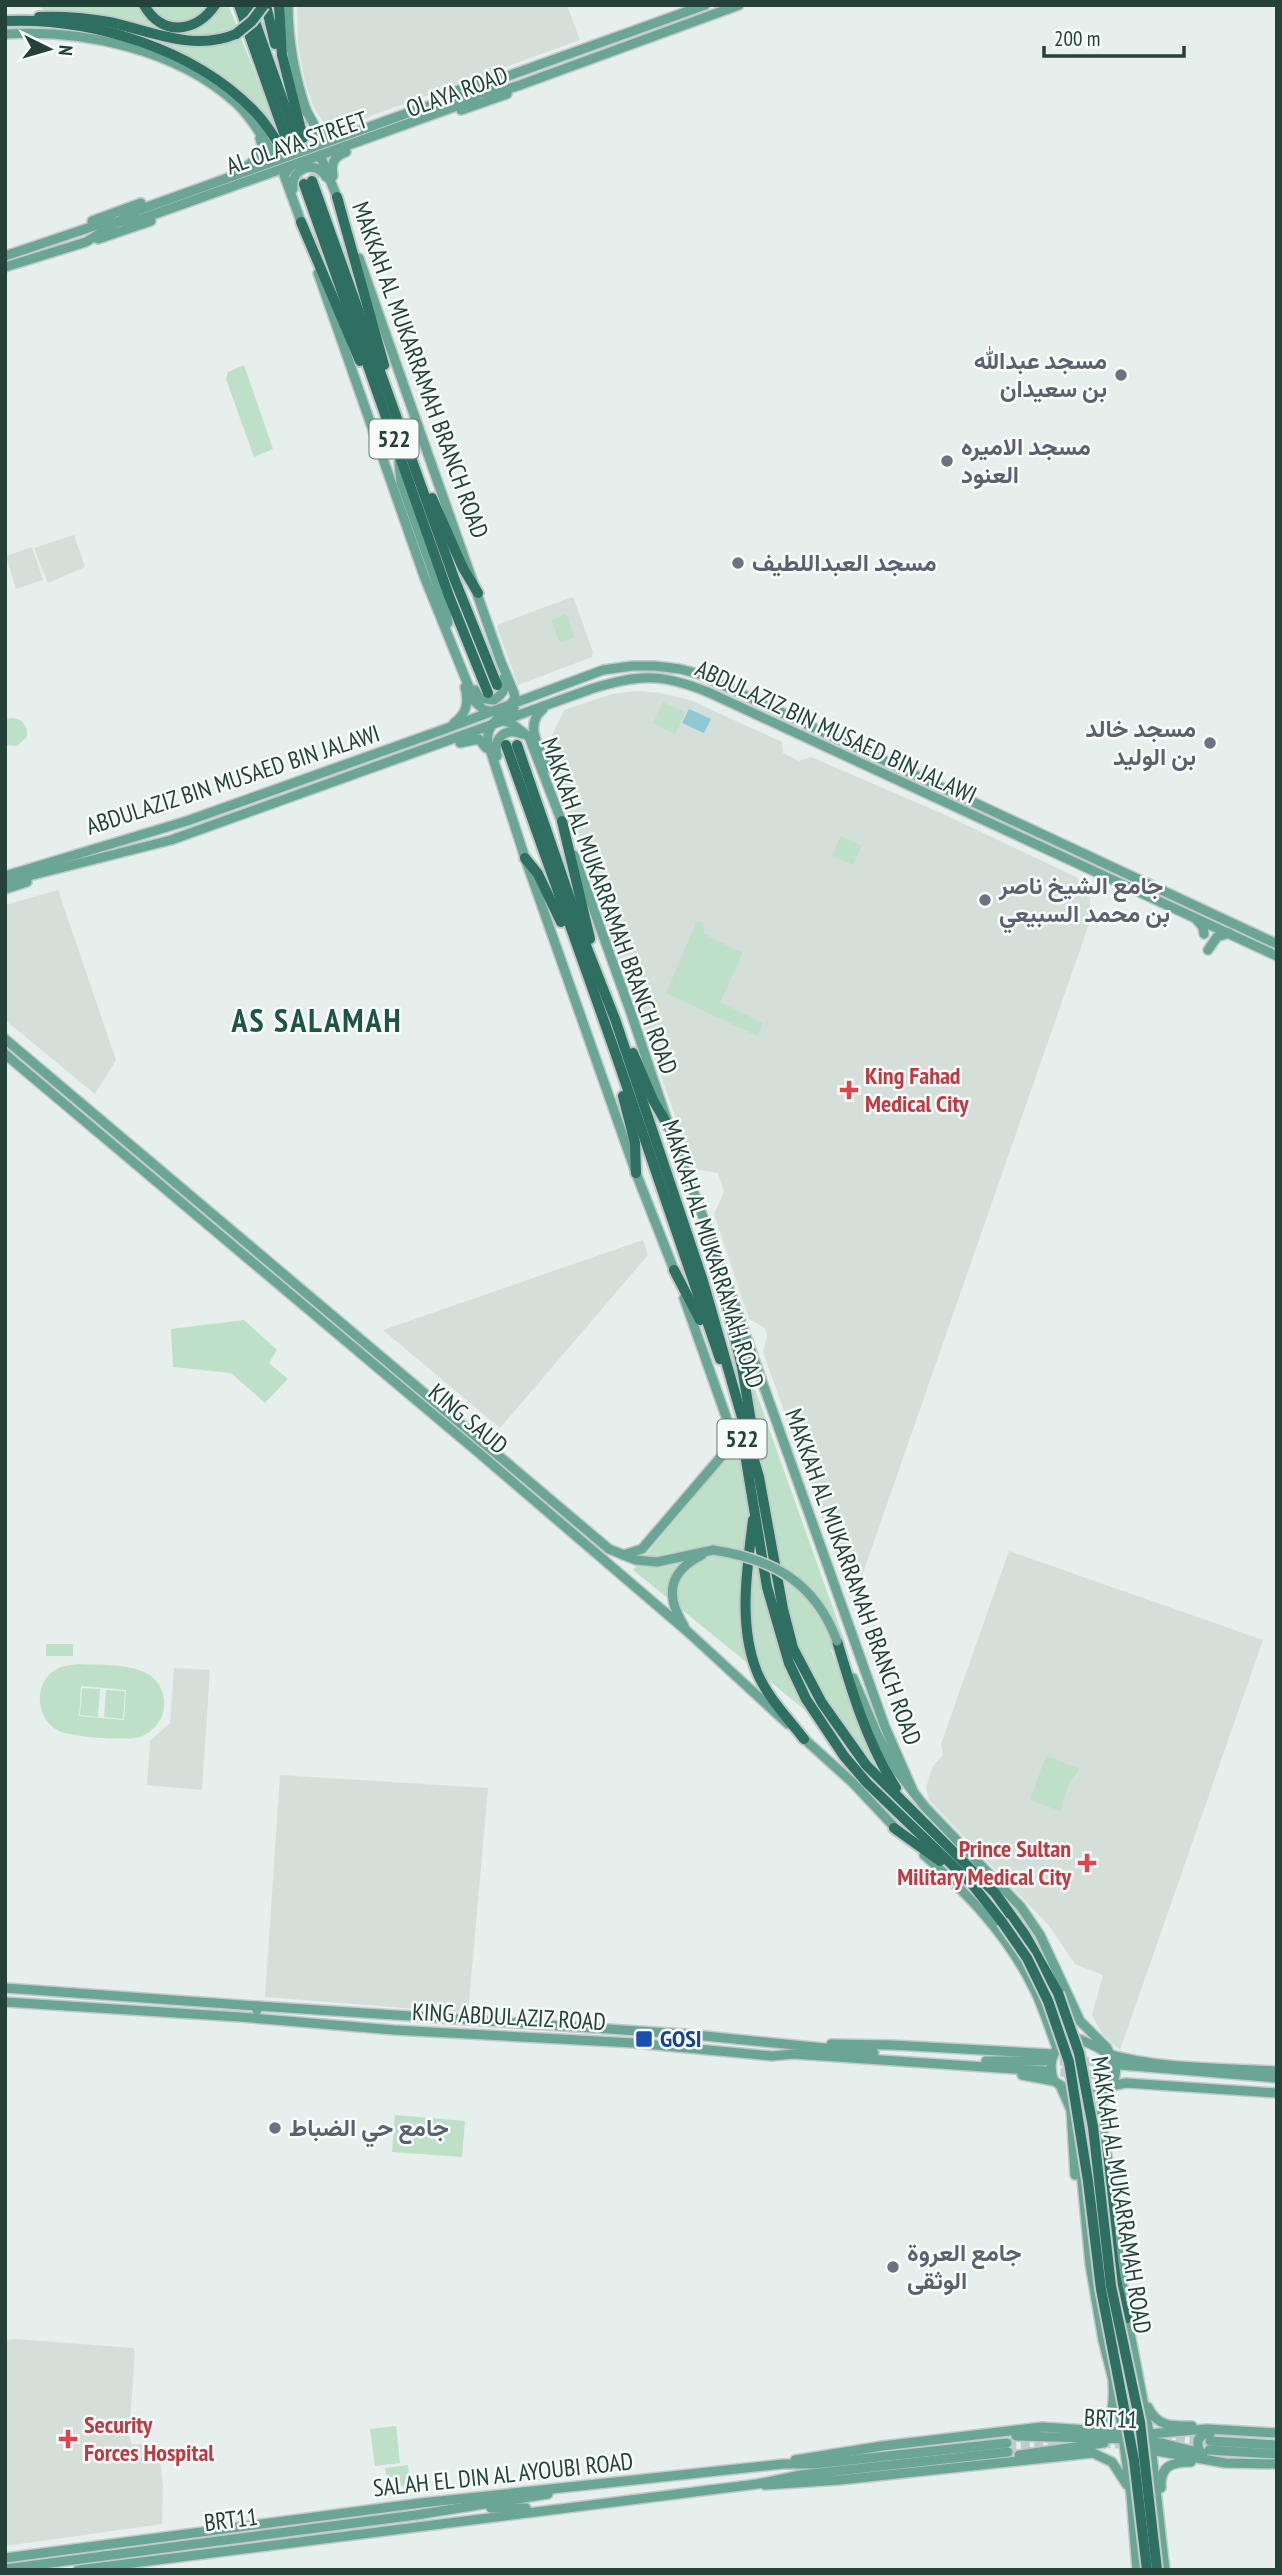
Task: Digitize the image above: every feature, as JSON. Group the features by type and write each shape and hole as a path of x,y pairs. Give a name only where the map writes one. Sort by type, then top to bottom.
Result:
{"highway":[{"path":"144,5 156,19 177,28 194,25 207,16 215,5"},
{"path":"232,5 295,150"},
{"path":"239,5 269,88"},
{"path":"249,5 295,150"},
{"path":"7,21 36,17 78,18 189,41 206,41 236,34 252,22 265,5"},
{"path":"265,5 291,97"},
{"path":"279,5 279,35 291,97 295,150"},
{"path":"7,21 68,25 102,31 172,53 215,77 244,100 295,150"},
{"path":"305,184 328,237"},
{"path":"305,184 328,237"},
{"path":"337,197 401,428 463,568 478,593"},
{"path":"301,222 383,410"},
{"name":"522","path":"328,237 401,428 492,689 449,596 383,410 328,237"},
{"name":"MAKKAH AL MUKARRAMAH ROAD","path":"1147,2570 1134,2460 1101,2289 1080,2123 1069,2062 1052,2011 1027,1958 1002,1922 971,1883 867,1783 844,1756 806,1699 789,1663 767,1587 742,1438 726,1376 577,948 511,745 597,969 704,1281 759,1476 783,1609 793,1648 822,1703 866,1765 995,1893 1032,1945 1058,1993 1079,2053 1093,2127 1111,2286 1140,2422 1157,2570"},
{"path":"562,821 597,969"},
{"path":"525,858 538,874 571,943 577,948"},
{"path":"615,1020 626,1035 653,1100 670,1129"},
{"path":"615,1052 635,1143 636,1173"},
{"path":"712,1240 742,1367 766,1517"},
{"path":"674,1270 726,1376"},
{"path":"755,1507 746,1599 746,1627 750,1647 763,1682 804,1739"},
{"path":"837,1642 868,1736 883,1768 906,1805"},
{"path":"894,1828 971,1883"},
{"path":"1093,2127 1104,2164 1118,2290 1126,2318"}],"main road":[{"path":"5,34 72,34 109,41 142,51 187,71 214,85 237,104 273,155 295,150 316,139 305,108 290,44 288,5"},
{"name":"AL OLAYA STREET","path":"5,256 100,224 141,219 466,103 505,77 705,5"},
{"name":"AL OLAYA STREET","path":"5,267 86,243 136,211 295,150 458,96 484,91 499,92 739,5"},
{"path":"305,108 317,130 326,135 333,134 503,73 540,65"},
{"name":"OLAYA ROAD","path":"337,197 331,166 338,156 528,87 550,74"},
{"path":"53,238 90,221 256,161 260,156 262,142 249,118"},
{"name":"MAKKAH AL MUKARRAMAH BRANCH ROAD","path":"318,156 323,160 337,197 514,693 515,698 499,716 487,737 488,743 525,858 636,1173 729,1425 730,1439 726,1451 642,1549 623,1555"},
{"name":"MAKKAH AL MUKARRAMAH BRANCH ROAD","path":"292,165 284,175 305,184 301,222 424,576 475,702 484,710 511,723 528,737 562,821 885,1727 914,1793"},
{"path":"301,222 292,180 295,173 312,167 322,170 337,197"},
{"path":"86,243 268,177 305,184"},
{"path":"397,450 401,482 479,698 485,701 494,700 503,694 505,689 501,662"},
{"path":"445,607 451,641"},
{"path":"445,729 460,719 467,704 457,654"},
{"path":"501,662 509,670 517,686 524,691 534,692 564,685"},
{"name":"ABDULAZIZ BIN MUSAED BIN JALAWI","path":"564,685 603,670 632,666 665,666 699,674 1277,944"},
{"name":"ABDULAZIZ BIN MUSAED BIN JALAWI","path":"5,876 187,821 473,719 531,711 591,689 636,677 680,682 710,693 1277,956"},
{"path":"499,716 564,685"},
{"path":"547,706 535,715 533,726 551,777 553,799"},
{"name":"ABDULAZIZ BIN MUSAED BIN JALAWI","path":"5,882 126,853 182,836 464,735 499,716"},
{"path":"505,795 495,748 497,738 513,731 520,732 525,738 553,799"},
{"path":"388,763 401,763 469,739 479,739 485,745 505,795"},
{"path":"5,869 81,851"},
{"path":"5,889 126,853"},
{"path":"1197,919 1204,934"},
{"path":"1208,950 1217,937 1229,933"},
{"name":"KING SAUD","path":"5,1040 609,1549 636,1560 657,1562 713,1550"},
{"name":"KING SAUD","path":"5,1054 690,1633 852,1782 894,1828"},
{"path":"690,1633 677,1614 671,1596 674,1580 688,1562 713,1550 748,1556 785,1572 821,1609 831,1626 887,1754 925,1807 1021,1907 1040,1935 1080,2021 1107,2048 1115,2066 1100,2113 1126,2318 1150,2442 1165,2570"},
{"path":"894,1828 966,1892 1005,1939 1034,1988 1055,2051"},
{"path":"1040,2003 1050,2015 1058,2015 1063,2011 1058,1973"},
{"name":"KING ABDULAZIZ ROAD","path":"5,1988 685,2034 888,2055 1044,2066 793,2054 772,2056 634,2043 394,2030 5,2002"},
{"path":"260,2006 261,2019"},
{"path":"1090,2264 1084,2257 1073,2162 1071,2110 1050,2063 1055,2051 1065,2042 1079,2039 1110,2056 1161,2063 1277,2071"},
{"path":"772,2042 1055,2051"},
{"path":"772,2056 1023,2075 1057,2083 1085,2094 1126,2083 1277,2090"},
{"path":"1121,2065 1277,2078"},
{"path":"1120,2077 1277,2090"},
{"path":"1080,2123 1080,2180 1090,2264 1124,2438 1137,2570"},
{"path":"783,2464 882,2445 1097,2424 1106,2419 1113,2408 1114,2379"},
{"path":"1144,2400 1151,2414 1161,2424 1197,2426 1206,2442 1257,2463"},
{"path":"1055,2427 1150,2442 1225,2463"},
{"path":"1206,2442 1256,2432 1277,2433"},
{"name":"BRT11","path":"993,2433 1016,2436 1124,2438"},
{"path":"1007,2463 1019,2455 1023,2446 1016,2436"},
{"path":"1124,2438 1150,2442 1277,2445"},
{"name":"BRT11","path":"1019,2455 1124,2438"},
{"name":"BRT11","path":"1150,2442 1206,2442"},
{"path":"1206,2442 1277,2454"},
{"name":"SALAH EL DIN AL AYOUBI ROAD","path":"5,2558 397,2506 559,2488 783,2464 814,2464 1008,2448 802,2475 757,2484 78,2570"},
{"path":"757,2484 794,2484 1098,2454 1112,2462 1125,2479 1131,2495"},
{"path":"1160,2521 1160,2479 1167,2466 1175,2462 1277,2464"},
{"name":"BRT11","path":"5,2569 461,2508 540,2496 559,2488"},
{"path":"1133,2513 1136,2503 1145,2500 1152,2502 1160,2521"},
{"name":"BRT11","path":"461,2508 554,2509"}],"shaded area":[{"path":"297,5 567,5 580,40 329,131 314,108 305,82 298,45"},
{"path":"74,535 85,567 48,583 34,548"},
{"path":"32,547 43,580 16,589 6,556"},
{"path":"572,597 593,652 592,657 518,685 497,627"},
{"name":"King Fahad Medical City","path":"636,691 661,693 690,700 782,742 783,753 799,761 811,757 943,814 1076,877 1086,886 1090,896 1090,921 863,1573 859,1580 852,1583 847,1582 842,1574 763,1352 767,1336 765,1328 749,1319 714,1214 724,1192 718,1173 694,1169 545,750 564,710 612,694"},
{"path":"58,890 116,1060 95,1094 5,1020 5,905"},
{"path":"643,1240 648,1255 500,1428 383,1330"},
{"name":"Prince Sultan Military Medical City","path":"1009,1551 1263,1640 1120,2050 1103,2035 1092,2015 1103,1975 1075,1964 1050,1927 929,1800 926,1788 933,1766 943,1755 941,1744"},
{"path":"174,1668 210,1670 202,1790 147,1785 150,1741 170,1723"},
{"path":"280,1775 488,1788 468,2013 265,1997"},
{"name":"Security Forces Hospital","path":"5,2340 133,2348 135,2352 129,2435 132,2444 152,2444 159,2449 163,2487 162,2524 5,2546"}],"green space":[{"path":"36,5 138,5 148,21 173,32 200,28 213,17 219,5 228,5 237,26 221,35 197,38 49,12"},
{"path":"146,5 212,5 204,16 173,26"},
{"path":"116,29 163,41 194,45 225,42 240,36 285,148 264,116 226,77 180,53"},
{"path":"244,365 273,449 254,457 226,379 228,372"},
{"path":"566,614 575,637 560,643 551,620"},
{"path":"663,702 685,712 675,734 653,723"},
{"path":"11,718 21,721 26,729 27,737 17,746 5,745 5,720"},
{"path":"841,836 862,846 853,865 832,856"},
{"path":"697,921 703,923 704,934 743,953 720,1002 763,1023 757,1036 666,993"},
{"path":"244,1320 277,1350 269,1363 288,1379 265,1403 231,1373 173,1367 171,1329"},
{"path":"747,1367 845,1642 831,1650 880,1771 633,1570 733,1450"},
{"path":"46,1644 73,1644 73,1656 46,1656"},
{"path":"75,1664 130,1668 153,1677 160,1686 164,1699 163,1713 158,1723 143,1736 123,1739 59,1731 46,1719 40,1703 40,1694 46,1678 52,1672","holes":["81,1686 126,1690 124,1720 79,1716"]},
{"path":"82,1688 100,1689 98,1717 80,1715"},
{"path":"106,1690 125,1691 123,1719 104,1717"},
{"path":"1046,1756 1080,1769 1069,1783 1060,1811 1030,1800"},
{"path":"395,2115 465,2121 462,2157 392,2152"},
{"path":"396,2426 400,2463 375,2466 370,2429"},
{"path":"408,2465 410,2485 399,2487 398,2477 387,2478 385,2468"}],"water":[{"path":"689,709 711,719 704,733 682,723"}],"tunnel":[{"path":"305,144 316,179"},
{"path":"1046,2061 1120,2065"},
{"path":"1047,2071 1120,2077"},
{"path":"1149,2437 1210,2441"},
{"path":"1007,2443 1034,2439"},
{"path":"1008,2452 1064,2442 1149,2445"}],"place":[{"name":"مسجد عبدالله بن سعيدان","path":"1121,375"},
{"name":"مسجد الاميره العنود","path":"947,461"},
{"name":"مسجد العبداللطيف","path":"738,563"},
{"name":"مسجد خالد بن الوليد","path":"1210,743"},
{"name":"جامع الشيخ ناصر بن محمد السبيعي","path":"985,900"},
{"name":"King Fahad Medical City","path":"849,1090"},
{"name":"Prince Sultan Military Medical City","path":"1087,1863"},
{"name":"GOSI","path":"644,2039"},
{"name":"جامع حي الضباط","path":"275,2128"},
{"name":"جامع العروة الوثقى","path":"893,2267"},
{"name":"Security Forces Hospital","path":"68,2439"}],"district":[{"name":"AS SALAMAH","path":"317,1021"}]}
